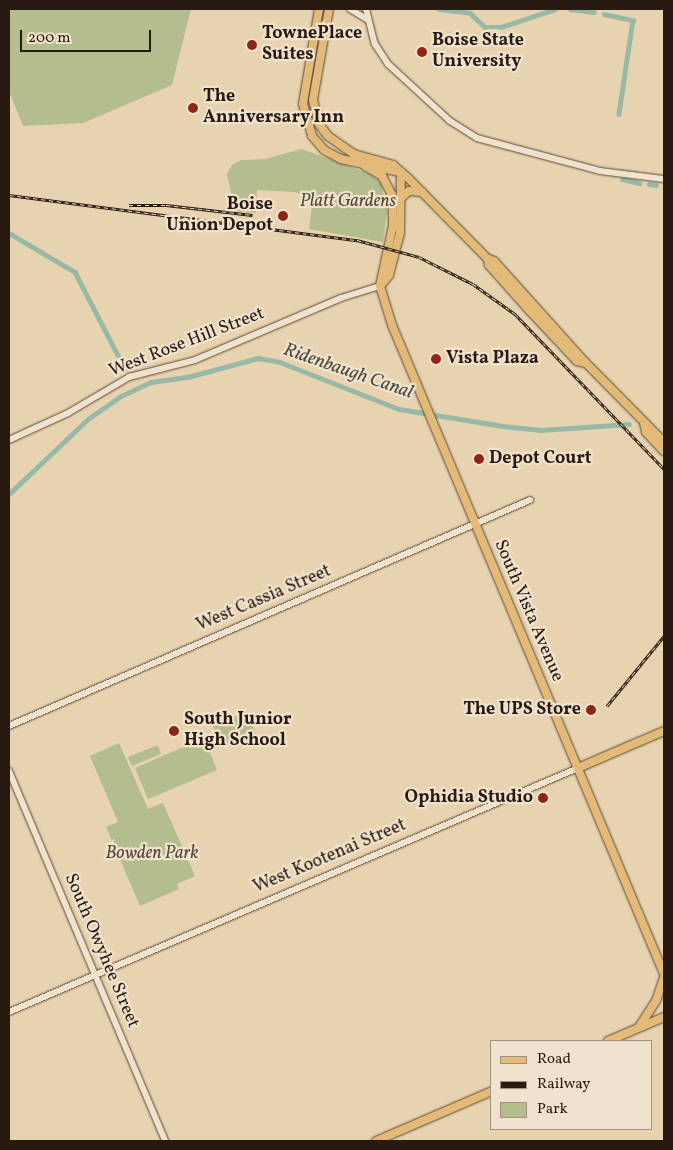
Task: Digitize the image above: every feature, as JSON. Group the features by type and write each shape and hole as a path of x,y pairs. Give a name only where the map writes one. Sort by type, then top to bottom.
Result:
{"main road":[{"path":"319,9 305,87 306,120 312,136 324,150 340,159 365,166 401,172"},
{"path":"328,12 313,100 319,124 335,144 354,154 384,160 401,172 488,259 494,261 586,364 664,442"},
{"name":"South Vista Avenue","path":"365,166 382,176 392,195 393,225 380,286 392,325 664,976"},
{"path":"380,286 389,275 398,241 402,197 401,172"},
{"path":"402,197 409,191 422,192"},
{"path":"644,423 646,432 664,451"},
{"name":"West Kootenai Street","path":"578,768 664,731"},
{"path":"638,1028 656,1001 664,976"},
{"path":"610,1040 664,1017"},
{"path":"376,1141 490,1092"}],"street":[{"path":"328,12 333,9"},
{"path":"350,9 367,14"},
{"path":"356,9 367,14"},
{"path":"367,14 375,44 388,64 450,121 477,138 600,171 664,179"},
{"name":"West Rose Hill Street","path":"9,440 68,413 129,377 195,360 341,298 380,286"},
{"name":"West Cassia Street","path":"9,726 530,500"},
{"name":"West Kootenai Street","path":"9,1012 578,768"},
{"name":"South Owyhee Street","path":"9,771 165,1141"}],"green space":[{"path":"9,9 191,9 172,85 83,123 23,126 9,91"},
{"name":"Platt Gardens","path":"302,149 370,174 381,182 387,210 383,242 309,229 313,199 295,192 257,190 256,213 235,211 227,174 232,165 241,160 265,159"},
{"path":"247,712 256,734 220,747 213,726"},
{"path":"204,738 217,770 148,799 135,768"},
{"name":"Bowden Park","path":"119,743 148,809 163,803 195,876 177,884 179,889 140,906 106,827 118,822 90,756"},
{"path":"158,745 161,754 132,766 128,757"}],"waterway":[{"path":"439,9 470,13 485,27 501,27 555,9"},
{"path":"570,9 594,12"},
{"path":"604,14 633,20 619,114"},
{"path":"622,179 640,183"},
{"path":"649,184 656,185"},
{"path":"9,233 75,272 125,369"},
{"name":"Ridenbaugh Canal","path":"9,494 88,419 121,396 151,382 188,377 258,358 280,362 399,409 503,426 541,430 629,424"}],"railway":[{"path":"9,195 357,240 419,257 473,284 515,314 664,469"},
{"path":"129,205 166,205 252,215"},
{"path":"607,706 664,636"}],"place":[{"name":"TownePlace Suites","path":"252,45"},
{"name":"Boise State University","path":"422,52"},
{"name":"The Anniversary Inn","path":"193,108"},
{"name":"Boise Union Depot","path":"283,216"},
{"name":"Vista Plaza","path":"436,359"},
{"name":"Depot Court","path":"479,459"},
{"name":"The UPS Store","path":"591,710"},
{"name":"South Junior High School","path":"174,731"},
{"name":"Ophidia Studio","path":"543,798"}]}
